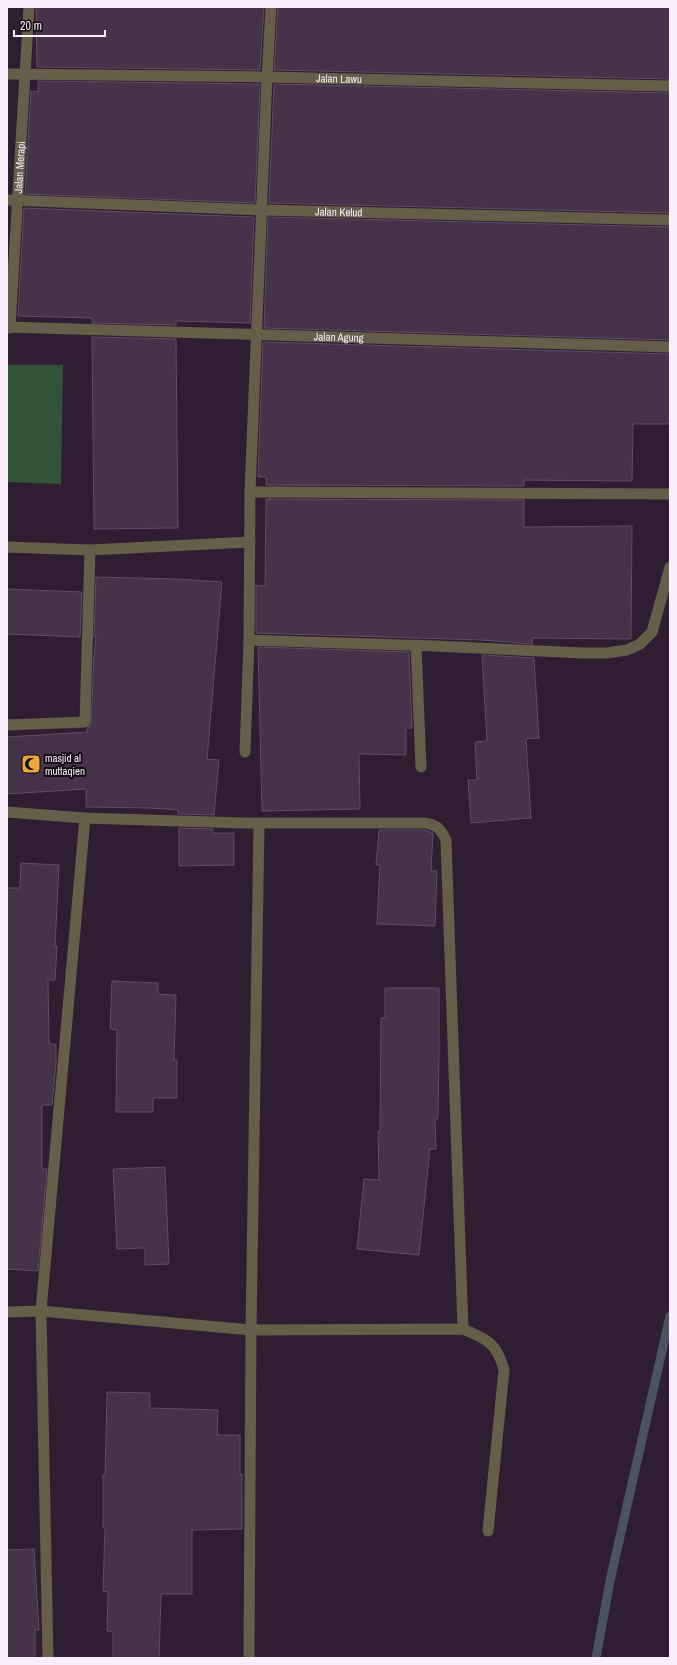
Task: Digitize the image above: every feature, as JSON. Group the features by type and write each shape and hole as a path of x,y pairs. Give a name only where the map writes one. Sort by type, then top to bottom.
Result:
{"street":[{"name":"Jalan Merapi","path":"9,327 12,200 25,74 29,7"},
{"path":"245,752 249,640 250,492 271,7"},
{"name":"Jalan Lawu","path":"7,74 267,76 670,86"},
{"name":"Jalan Kelud","path":"12,200 262,210 670,220"},
{"name":"Jalan Agung","path":"9,327 670,347"},
{"path":"250,492 670,494"},
{"path":"7,547 90,550 250,542"},
{"path":"7,726 85,722 90,550"},
{"path":"249,640 416,645 583,653 606,653 627,650 640,644 652,632 670,567"},
{"path":"416,645 421,768"},
{"path":"7,812 85,818 259,824 424,823 436,826 444,834 446,840 463,1329"},
{"path":"48,1658 41,1311 85,818"},
{"path":"249,1658 251,1330 259,824"},
{"path":"7,1312 41,1311 251,1330 463,1329 488,1340 501,1359 504,1370 488,1531"}],"green space":[{"path":"7,365 63,365 61,484 7,482"}],"building":[{"path":"36,7 264,7 260,70 37,67"},
{"path":"278,7 670,7 670,79 274,70"},
{"path":"38,81 260,84 255,203 25,194 31,91 38,92"},
{"path":"274,84 670,93 670,213 269,203"},
{"path":"24,208 254,217 250,323 176,321 176,325 92,323 92,318 18,316"},
{"path":"268,217 670,227 670,340 264,328"},
{"path":"92,337 176,339 178,528 94,529"},
{"path":"263,342 670,354 670,424 633,424 632,481 524,480 524,486 266,485 266,477 258,477"},
{"path":"266,499 524,500 524,527 632,526 631,639 532,638 533,644 481,640 256,633 256,585 265,586"},
{"path":"96,577 178,579 222,582 207,759 219,760 214,815 178,814 178,810 151,808 86,807 86,789 7,794 7,737 87,732 91,725 96,637 94,637"},
{"path":"7,589 82,592 80,637 7,634"},
{"path":"258,647 409,652 412,728 406,728 406,755 359,754 360,809 262,811"},
{"path":"482,655 534,658 539,738 526,739 531,818 471,823 468,780 477,780 475,742 487,741"},
{"path":"179,828 213,829 213,833 234,833 234,865 179,866"},
{"path":"379,830 424,830 433,833 431,871 437,871 435,926 377,924 380,865 376,865"},
{"path":"21,863 59,865 55,980 48,980 49,1044 56,1044 56,1063 52,1105 42,1105 42,1169 47,1169 38,1271 7,1269 7,888 20,888"},
{"path":"112,981 158,983 158,994 176,995 174,1060 177,1060 177,1098 153,1098 153,1112 116,1112 117,1030 110,1029"},
{"path":"385,988 439,988 438,1119 435,1119 436,1149 430,1149 419,1255 357,1249 364,1179 379,1180 378,1131 380,1131 381,1018 385,1018"},
{"path":"165,1167 169,1264 145,1265 145,1248 117,1249 113,1169"},
{"path":"107,1392 150,1393 150,1408 218,1410 217,1435 240,1435 242,1529 192,1530 192,1594 161,1594 159,1658 113,1658 113,1632 107,1631 108,1592 103,1591 105,1528 103,1528 103,1475 105,1475"},
{"path":"34,1549 39,1630 35,1630 35,1658 7,1658 7,1550"}],"waterway":[{"path":"596,1658 610,1581 670,1316"}],"place":[{"name":"masjid al muttaqien","path":"31,764"}]}
